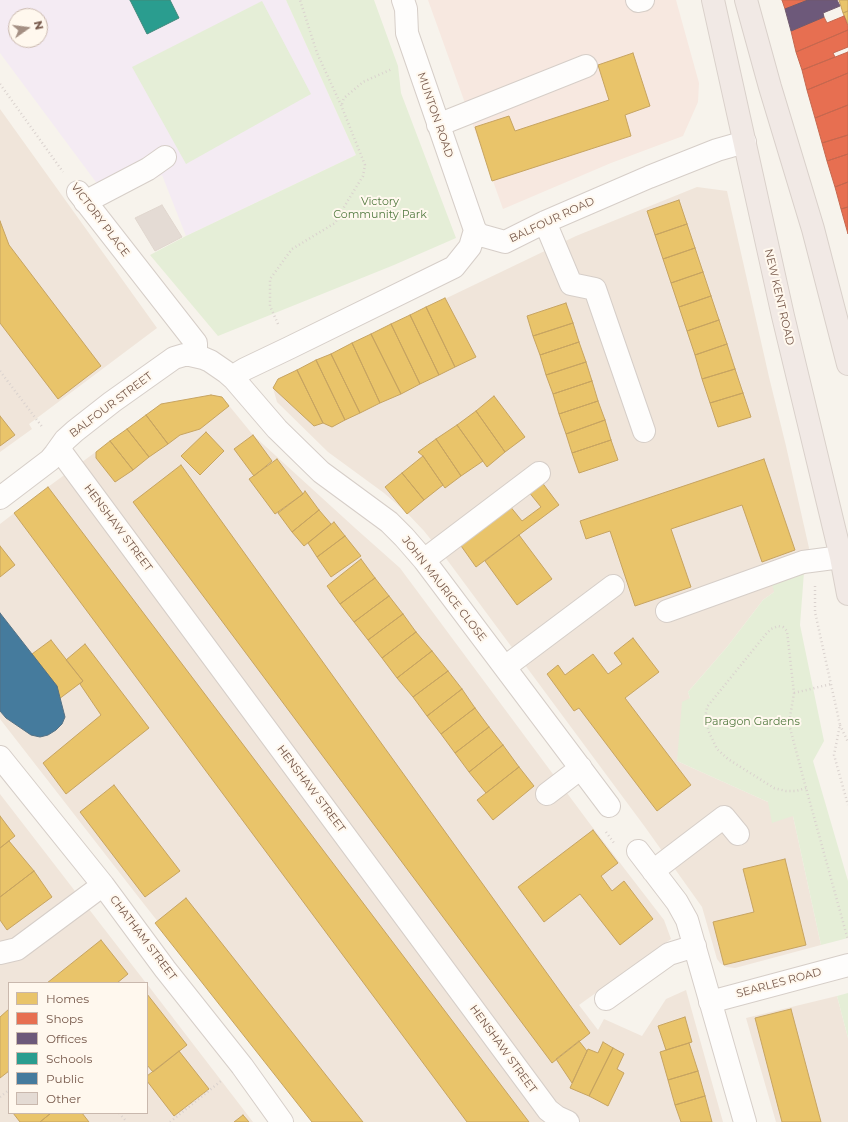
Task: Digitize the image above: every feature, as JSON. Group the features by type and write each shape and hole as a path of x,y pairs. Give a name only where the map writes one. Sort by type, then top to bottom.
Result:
{"highway":[{"name":"NEW KENT ROAD","path":"713,0 782,309 841,557 848,594"},
{"path":"746,0 770,87 843,324 848,364"}],"street":[{"name":"MUNTON ROAD","path":"403,0 406,9 407,33 475,230"},
{"path":"637,0 643,0"},
{"path":"438,125 586,66"},
{"name":"BALFOUR ROAD","path":"475,230 480,235 505,242 545,222 649,177 717,150 745,142"},
{"path":"82,197 148,168 165,157"},
{"name":"VICTORY PLACE","path":"82,197 196,343 196,356"},
{"path":"545,222 571,284 596,289 644,431"},
{"path":"234,379 245,369 454,267 470,247 475,230"},
{"name":"BALFOUR STREET","path":"0,498 50,460 74,431 174,358 184,355 196,356 210,361 234,379"},
{"name":"JOHN MAURICE CLOSE","path":"234,379 276,429 321,472 389,522 404,536 424,560 610,806"},
{"name":"HENSHAW STREET","path":"59,449 548,1110 557,1117 568,1122"},
{"path":"424,560 539,473"},
{"path":"667,611 803,562 841,557"},
{"path":"505,667 613,586"},
{"name":"CHATHAM STREET","path":"0,756 103,884 165,969 242,1066 282,1122"},
{"path":"547,794 581,768"},
{"path":"653,871 724,817 738,834"},
{"path":"638,851 677,902 687,920 745,1122"},
{"path":"0,953 17,949 103,884"},
{"path":"606,999 670,954 695,946"},
{"name":"SEARLES ROAD","path":"710,1002 848,965"}],"path":[{"path":"289,348 270,306 270,279 292,249 335,224 346,202 363,176 365,165 342,105 317,53 300,0"},
{"path":"342,105 344,98 363,82 398,66"},
{"name":"VICTORY PLACE","path":"0,84 82,197"},
{"path":"0,371 59,449"},
{"path":"806,788 796,791 786,791 774,788 728,759 717,749 705,719 707,707 766,634 771,629 778,626 783,627 787,631 794,693 790,717 790,728 848,941"},
{"path":"794,693 831,684"},
{"path":"840,725 848,742"},
{"path":"834,755 848,805"},
{"path":"170,1122 242,1066"},
{"path":"0,1097 8,1091"},
{"path":"120,1114 127,1122"}],"shaded area":[{"path":"0,0 286,0 356,155 186,236 162,175 110,201 0,53"},
{"path":"428,0 676,0 699,83 698,102 683,136 611,163 503,209"},
{"path":"0,109 157,328 29,424 32,429 0,452"},
{"path":"697,187 727,191 809,548 804,572 763,600 727,647 688,692 690,698 677,761 768,802 793,816 821,945 735,968 726,967 717,959 702,907 645,827 445,557 407,513 384,493 328,452 277,402 273,388 278,379 576,236"},
{"path":"211,395 222,397 253,435 400,568 590,824 664,920 671,939 579,1005 598,1030 604,1019 642,1036 666,999 686,990 723,1122 316,1122 0,719 0,524 161,404"},
{"path":"0,794 145,982 8,982 8,1114 148,1114 148,985 253,1122 0,1122"},
{"path":"837,996 848,1038 848,1122 776,1122 746,1018"}],"green space":[{"name":"Victory Community Park","path":"286,0 374,0 398,66 401,93 456,238 394,265 218,336 150,255 186,236 356,155"},
{"path":"262,1 311,94 186,164 132,67"},
{"name":"Paragon Gardens","path":"804,572 800,625 824,741 813,761 848,881 848,938 821,945 793,816 772,823 768,802 677,761 682,702 690,698 688,692 727,647 763,600 774,592 771,581"},
{"path":"848,993 848,1038 837,996"}],"building: Homes":[{"path":"839,0 848,0 848,11 843,13"},
{"path":"848,11 848,24 843,13"},
{"path":"633,53 650,106 625,115 631,136 492,181 475,127 509,116 515,131 609,100 598,65"},
{"path":"679,200 687,224 655,235 647,211"},
{"path":"0,221 9,245 101,366 58,399 0,323"},
{"path":"687,224 695,248 663,259 655,235"},
{"path":"695,248 703,272 671,283 663,259"},
{"path":"703,272 711,296 679,307 671,283"},
{"path":"711,296 719,320 687,331 679,307"},
{"path":"445,298 476,357 455,367 426,307"},
{"path":"566,303 573,323 533,336 527,316"},
{"path":"426,307 455,367 439,375 410,315"},
{"path":"410,315 439,375 420,384 391,324"},
{"path":"719,320 727,344 695,355 687,331"},
{"path":"573,323 579,342 540,355 533,336"},
{"path":"391,324 420,384 401,394 371,334"},
{"path":"371,334 401,394 380,403 352,343"},
{"path":"579,342 586,362 546,375 540,355"},
{"path":"352,343 380,403 360,413 331,354"},
{"path":"727,344 735,369 702,379 695,355"},
{"path":"331,354 360,413 345,420 316,360"},
{"path":"316,360 345,420 332,427 323,423 297,370"},
{"path":"586,362 592,381 553,394 546,375"},
{"path":"735,369 743,393 710,403 702,379"},
{"path":"297,370 323,423 314,426 273,388 278,379"},
{"path":"592,381 598,401 559,414 553,394"},
{"path":"743,393 751,417 718,427 710,403"},
{"path":"211,395 222,397 229,406 200,429 180,435 168,444 146,415 161,404"},
{"path":"494,396 525,437 505,452 476,411"},
{"path":"598,401 605,420 566,434 559,414"},
{"path":"476,411 505,452 487,467 457,425"},
{"path":"146,415 168,444 149,457 127,429"},
{"path":"0,416 15,435 0,446"},
{"path":"605,420 611,440 572,453 566,434"},
{"path":"457,425 483,461 461,476 436,439"},
{"path":"127,429 149,457 133,470 110,441"},
{"path":"206,432 224,451 200,475 181,456"},
{"path":"253,435 272,461 254,476 234,449"},
{"path":"436,439 461,476 445,488 423,456 418,452"},
{"path":"611,440 618,460 579,473 572,453"},
{"path":"110,441 133,470 115,482 96,458 96,452"},
{"path":"423,456 443,485 424,500 402,473"},
{"path":"277,459 303,494 275,514 249,479"},
{"path":"764,459 795,550 762,562 742,505 671,529 691,587 635,606 610,531 586,539 580,521"},
{"path":"181,465 590,1033 552,1063 133,502"},
{"path":"402,473 424,500 407,514 385,487"},
{"path":"541,481 559,505 476,567 459,543 509,505 522,521 541,507 528,491"},
{"path":"48,487 529,1122 467,1122 14,513"},
{"path":"305,491 319,510 292,532 278,513"},
{"path":"319,510 331,524 304,546 292,532"},
{"path":"334,522 345,536 317,557 308,543"},
{"path":"519,535 552,579 517,605 485,561"},
{"path":"345,536 361,556 331,577 317,557"},
{"path":"0,546 15,565 0,577"},
{"path":"361,559 375,578 340,604 327,586"},
{"path":"375,578 389,596 354,622 340,604"},
{"path":"389,596 403,614 368,640 354,622"},
{"path":"403,614 416,632 382,658 368,640"},
{"path":"416,632 432,651 397,678 382,658"},
{"path":"633,638 659,672 625,698 691,785 657,811 579,708 574,711 547,674 558,665 565,675 593,654 608,674 622,664 614,653"},
{"path":"51,640 83,681 59,699 57,686 32,654"},
{"path":"85,644 149,728 66,794 43,763 101,715 80,684 83,681 66,660"},
{"path":"432,651 448,671 413,697 397,678"},
{"path":"448,671 462,689 427,716 413,697"},
{"path":"462,689 475,708 441,734 427,716"},
{"path":"475,708 489,727 455,753 441,734"},
{"path":"489,727 503,745 469,772 455,753"},
{"path":"503,745 519,767 486,793 469,772"},
{"path":"519,767 534,786 493,820 477,800"},
{"path":"114,785 180,871 145,897 80,812"},
{"path":"0,816 15,836 0,848"},
{"path":"593,830 618,863 601,876 612,891 624,881 653,919 620,945 580,894 544,922 518,887"},
{"path":"9,841 34,871 0,897 0,848"},
{"path":"785,859 806,945 724,965 713,922 754,912 743,869"},
{"path":"34,871 52,897 7,930 0,920 0,897"},
{"path":"186,898 363,1122 312,1122 155,923"},
{"path":"101,940 128,974 118,982 48,982"},
{"path":"148,995 187,1045 153,1072 148,1066"},
{"path":"791,1009 821,1122 782,1122 755,1018"},
{"path":"8,1010 8,1072 0,1078 0,1017"},
{"path":"685,1017 692,1042 666,1050 658,1026"},
{"path":"579,1041 587,1051 572,1083 556,1059"},
{"path":"603,1042 613,1048 589,1096 570,1088 588,1049 598,1053"},
{"path":"689,1043 698,1071 668,1080 660,1052"},
{"path":"613,1048 624,1054 617,1069 624,1073 608,1106 589,1096"},
{"path":"179,1051 209,1089 174,1116 148,1082 148,1075"},
{"path":"698,1071 705,1096 675,1105 668,1080"},
{"path":"705,1096 712,1122 681,1122 675,1105"},
{"path":"14,1114 50,1114 40,1122 20,1122"},
{"path":"50,1114 83,1114 89,1122 40,1122"},
{"path":"243,1115 249,1122 234,1122"}],"building: Shops":[{"path":"782,0 808,0 785,9"},
{"path":"844,16 848,30 796,52 791,31 824,17 827,23"},
{"path":"848,30 848,47 833,53 835,57 802,70 796,52"},
{"path":"848,52 848,73 807,90 802,70"},
{"path":"848,73 848,105 815,118 807,90"},
{"path":"848,105 848,135 822,143 815,118"},
{"path":"848,135 848,154 827,161 822,143"},
{"path":"848,154 848,182 835,187 827,161"},
{"path":"848,182 848,207 841,209 835,187"},
{"path":"848,207 848,234 841,209"}],"building: Offices":[{"path":"808,0 837,0 840,6 823,13 824,17 791,31 785,9"}],"building: Schools":[{"path":"130,0 170,0 179,18 147,34"}],"building: Public":[{"path":"0,613 57,686 65,717 62,724 48,735 40,737 31,735 6,718 0,711"}],"building: Other":[{"path":"162,205 182,237 155,251 135,218"}]}
